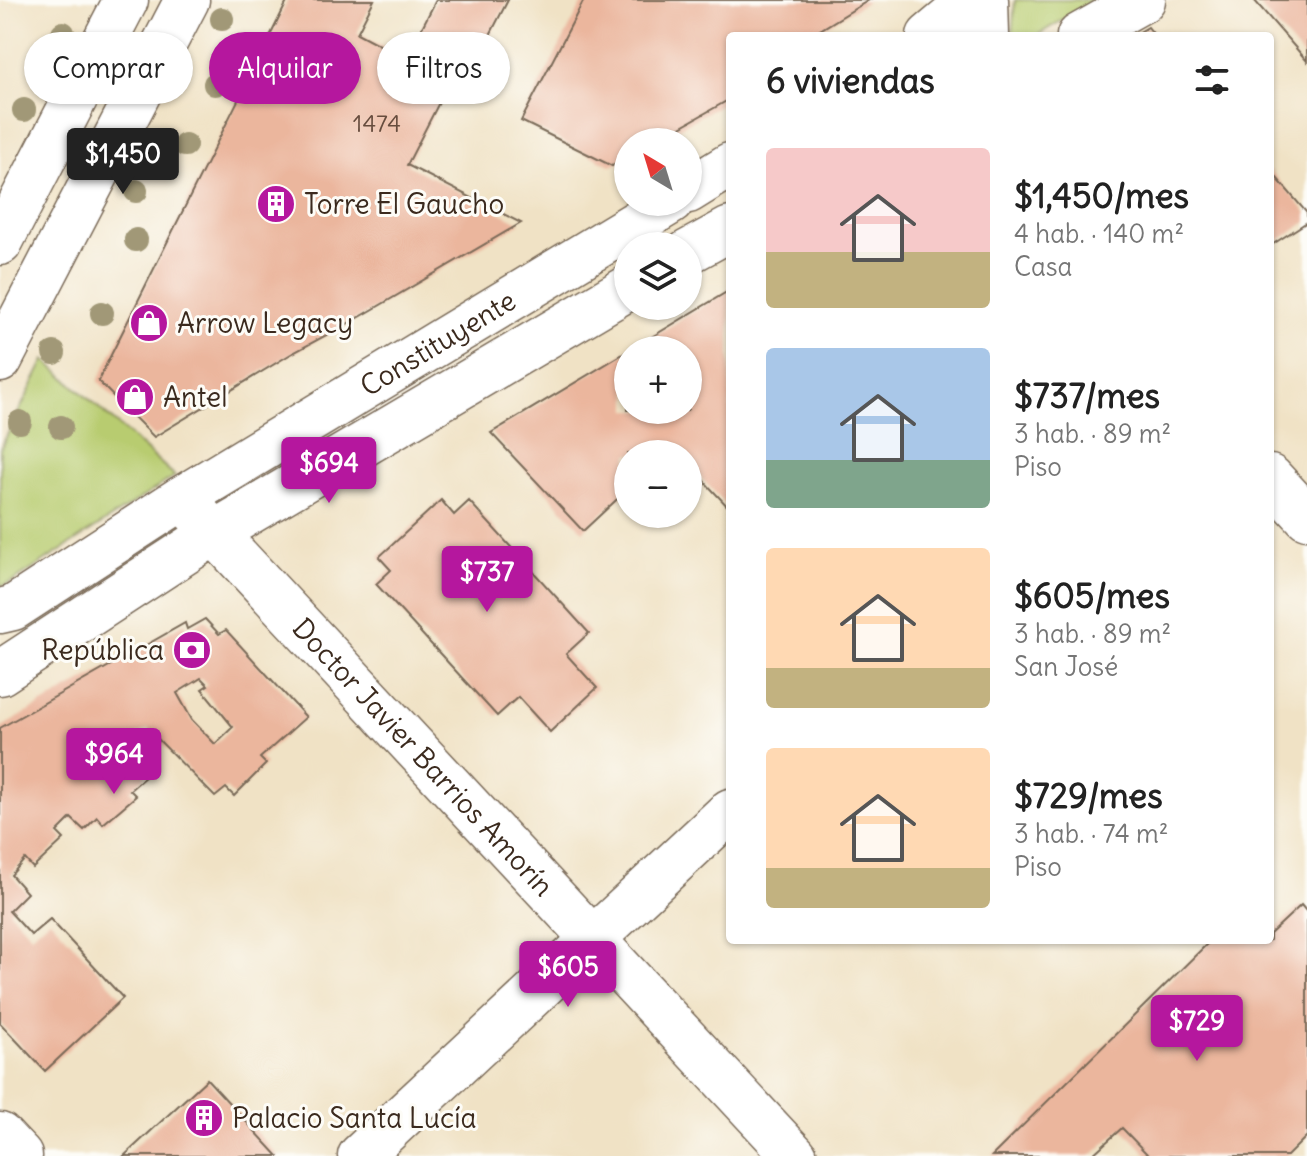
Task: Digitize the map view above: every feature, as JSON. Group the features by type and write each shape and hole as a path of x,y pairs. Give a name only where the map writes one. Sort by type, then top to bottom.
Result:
{"street":[{"path":"0,243 126,0"},
{"path":"0,360 187,0"},
{"path":"934,32 972,0"},
{"path":"986,0 987,32"},
{"path":"1086,32 1143,0"},
{"path":"702,182 726,167"},
{"name":"Constituyente","path":"0,611 13,608 182,498 648,216"},
{"path":"702,244 726,231"},
{"name":"Constituyente","path":"0,673 214,533 614,296"},
{"path":"1274,481 1307,517"},
{"name":"Doctor Javier Barrios Amorín","path":"182,498 795,1156"},
{"path":"360,1156 726,815"},
{"path":"0,1135 20,1156"}],"green space":[{"path":"1015,0 1095,0 1043,32 1012,32"},
{"path":"45,360 175,476 14,581 0,587 0,449"}],"building":[{"path":"288,0 374,0 358,32 272,32"},
{"path":"436,0 508,0 492,32 420,32"},
{"path":"584,0 869,0 817,32 726,32 726,101 679,128 614,128 612,166 521,121"},
{"path":"1254,0 1307,0 1307,61"},
{"path":"361,35 377,44 377,104 438,104 407,165 521,223 291,354 154,437 98,381 236,104 361,104"},
{"path":"1274,175 1307,213 1307,222 1274,243"},
{"path":"726,292 726,505 702,479 702,440 614,440 614,502 583,531 491,433 614,359 614,424 702,424 702,336 653,336 680,320 702,320 702,307"},
{"path":"441,500 454,515 469,501 589,633 566,654 597,688 550,732 518,697 497,716 376,584 391,570 379,557"},
{"path":"205,619 219,634 226,630 306,717 260,758 266,764 234,796 226,788 215,797 148,729 117,744 146,776 130,790 136,796 103,824 97,817 84,830 71,818 57,832 64,839 33,868 25,859 11,875 27,893 9,911 31,935 50,919 123,998 45,1071 0,1023 0,728 185,623 187,629","holes":["201,678 208,685 202,689 233,727 215,744 192,720 177,693"]},
{"path":"1301,905 1307,912 1307,1136 1287,1156 1149,1156 1122,1128 1091,1156 992,1156 1207,944 1274,944 1274,930"},
{"name":"Palacio Santa Lucía","path":"207,1079 278,1156 124,1156"}],"place":[{"name":"Torre El Gaucho","path":"276,204"},
{"name":"Arrow Legacy","path":"149,323"},
{"name":"Antel","path":"135,397"},
{"name":"República","path":"192,650"},
{"name":"Palacio Santa Lucía","path":"204,1118"}]}
